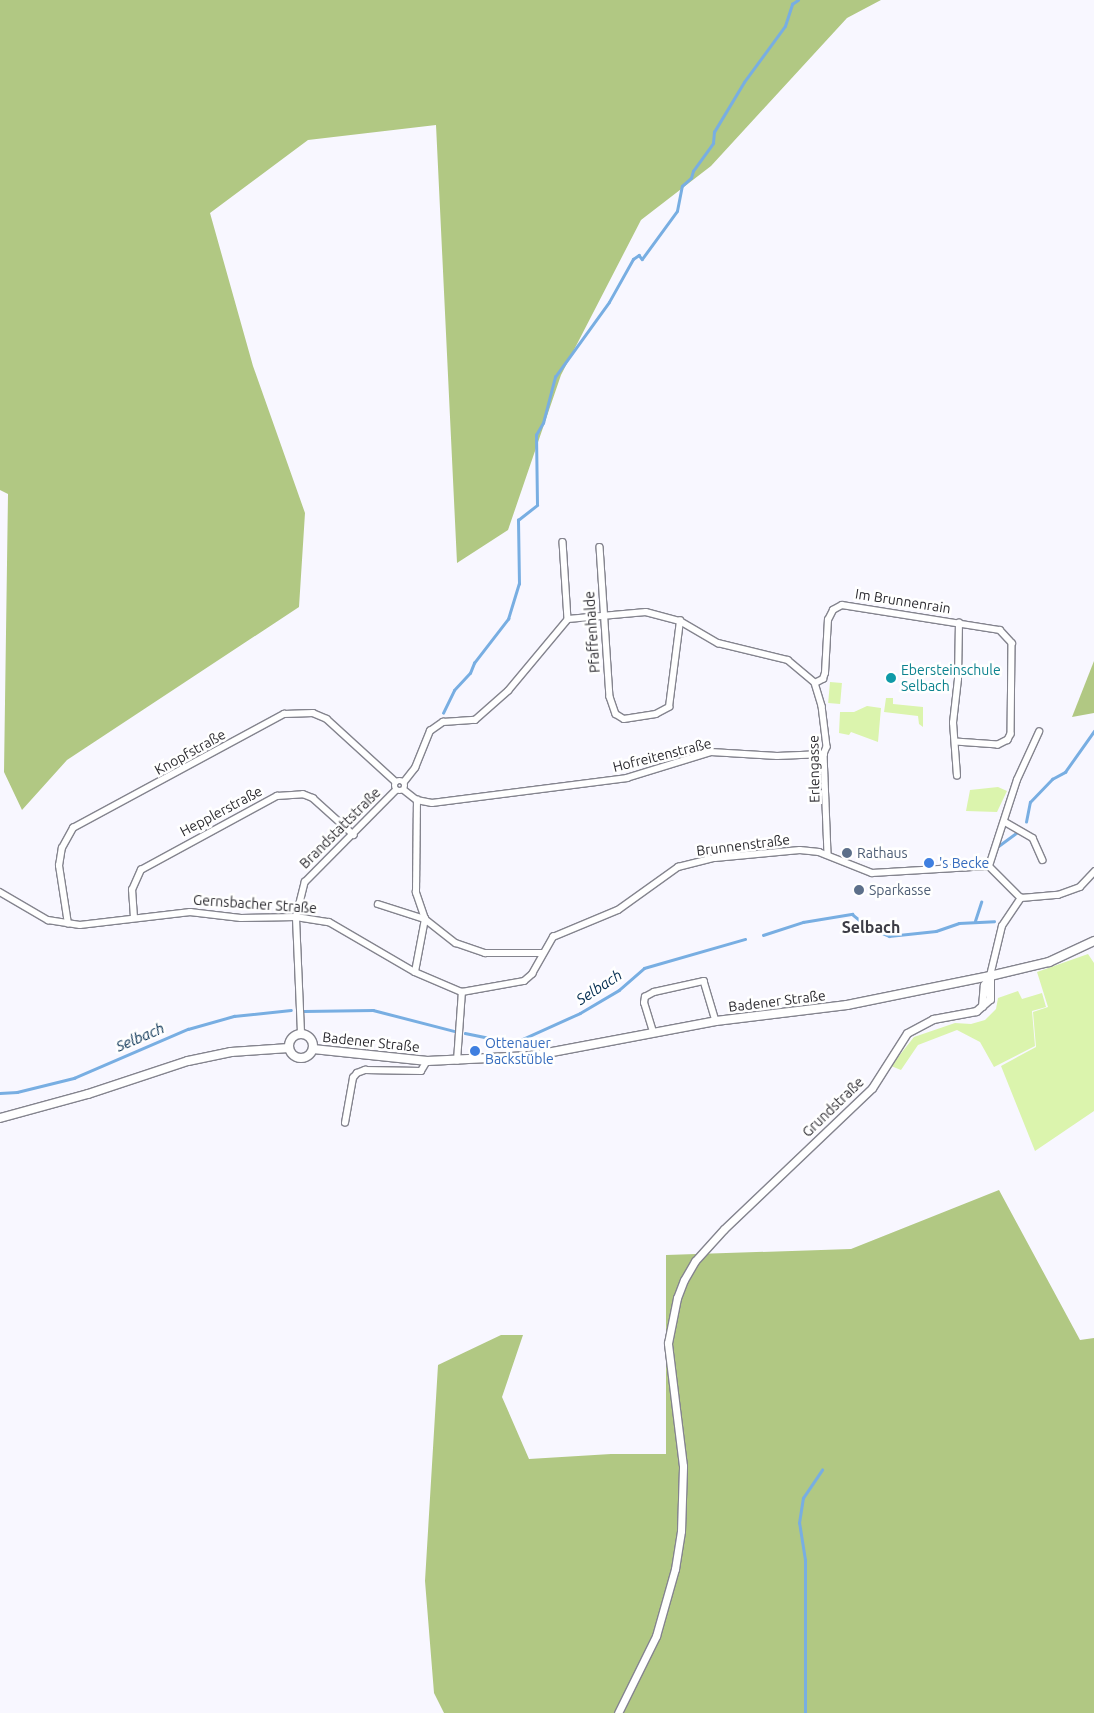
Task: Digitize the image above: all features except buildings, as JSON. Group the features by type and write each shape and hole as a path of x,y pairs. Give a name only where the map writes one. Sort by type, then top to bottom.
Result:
{"main road":[{"name":"Badener Straße","path":"313,1049 427,1061 531,1056 716,1021 847,1005 990,976 1049,962 1094,941"},
{"path":"300,1033 310,1038 313,1049 308,1056 300,1058 292,1055 288,1048 293,1036 300,1033"},
{"path":"0,1118 88,1094 188,1060 232,1052 288,1048"}],"street":[{"path":"563,542 568,619"},
{"name":"Pfaffenhalde","path":"600,547 602,613 610,698 616,714 624,719 656,714 669,707 680,621"},
{"name":"Im Brunnenrain","path":"815,683 823,679 825,673 828,620 833,610 842,605 1000,630 1010,639 1011,734 998,745 956,742"},
{"path":"404,790 404,782 415,768 430,731 443,722 475,720 508,691 568,619 602,613 646,612 680,621 718,643 788,660 815,683"},
{"name":"Im Brunnenrain","path":"957,776 956,742 953,723 958,679 959,623"},
{"name":"Erlengasse","path":"815,683 826,734 824,754 828,856"},
{"name":"Knopfstraße","path":"68,924 59,866 62,848 73,828 284,714 313,713 327,719 396,782"},
{"path":"1039,732 1017,780 1005,822 989,866 1021,898 1058,895 1080,887 1094,872"},
{"name":"Hofreitenstraße","path":"417,800 432,803 627,778 712,752 777,756 824,754"},
{"path":"404,782 396,782 396,790 404,790 417,800 416,893 425,919 415,972"},
{"name":"Brandstattstraße","path":"300,1033 296,916 305,882 354,835 396,790"},
{"name":"Hepplerstraße","path":"134,918 132,890 141,870 277,796 291,793 313,798 354,835"},
{"path":"1005,822 1034,838 1043,860"},
{"name":"Brunnenstraße","path":"542,953 553,937 618,910 678,867 715,858 809,851 828,856 872,873 989,866"},
{"name":"Gernsbacher Straße","path":"0,892 48,920 68,924 99,924 190,912 241,918 296,916 330,922 415,972 462,992"},
{"name":"Grundstraße","path":"618,1713 656,1636 675,1569 682,1522 683,1466 668,1343 680,1289 706,1247 872,1088 907,1033 933,1019 970,1013 982,1006 991,994 990,976 1002,926 1021,898"},
{"path":"378,904 425,919 456,944 485,953 542,953 532,974 524,981 462,992 458,1061"},
{"path":"653,1032 644,1003 645,997 654,992 704,981 716,1021"},
{"path":"345,1123 353,1078 357,1073 365,1070 421,1071 427,1061"}],"green space":[{"path":"0,0 881,0 847,18 711,166 641,220 561,375 508,530 457,563 436,125 308,140 210,213 253,366 305,513 299,607 67,760 22,810 4,772 8,494 0,490"},
{"path":"1094,661 1094,713 1072,717"},
{"path":"830,682 842,683 840,704 828,703"},
{"path":"886,698 893,698 893,704 923,707 923,727 919,724 918,716 884,712"},
{"path":"867,706 881,708 878,742 851,732 849,735 839,733 840,712 854,712"},
{"path":"998,787 1007,791 997,812 966,811 970,790"},
{"path":"1088,954 1094,963 1094,1111 1035,1151 1001,1066 1036,1047 1033,1012 1048,1007 1037,972"},
{"path":"1018,991 1022,999 1042,993 1046,1007 1032,1011 1035,1046 994,1067 980,1042 957,1030 918,1045 901,1070 891,1066 914,1037 955,1023 971,1024 985,1020 996,1009 998,998"},
{"path":"999,1190 1080,1340 1094,1338 1094,1713 444,1713 434,1693 425,1581 438,1365 501,1335 523,1335 502,1397 529,1459 611,1454 666,1454 666,1255 851,1249"}],"waterway":[{"path":"443,713 454,690 470,673 474,663 508,619 519,584 518,520 537,505 536,435 543,423 555,377 609,302 633,259 639,255 642,259 677,211 682,186 691,178 693,171 713,143 714,132 744,82 785,26 792,4 798,0"},
{"path":"1026,822 1030,802 1052,779 1065,772 1094,731"},
{"path":"997,847 1016,833"},
{"path":"975,921 981,902"},
{"name":"Selbach","path":"763,935 803,922 852,914 868,927 889,936 936,931 959,923 994,921"},
{"name":"Selbach","path":"465,1033 514,1043 580,1013 619,990 644,968 745,939"},
{"name":"Selbach","path":"0,1093 17,1092 74,1078 188,1029 234,1016 291,1010"},
{"name":"Selbach","path":"304,1011 373,1010 454,1031"},
{"path":"805,1713 805,1560 799,1523 803,1498 822,1470"}],"place":[{"name":"Ebersteinschule Selbach","path":"891,678"},
{"name":"Rathaus","path":"847,853"},
{"name":"'s Becke","path":"929,863"},
{"name":"Sparkasse","path":"859,890"},
{"name":"Ottenauer Backstüble","path":"475,1051"}],"district":[{"name":"Selbach","path":"871,927"}]}
